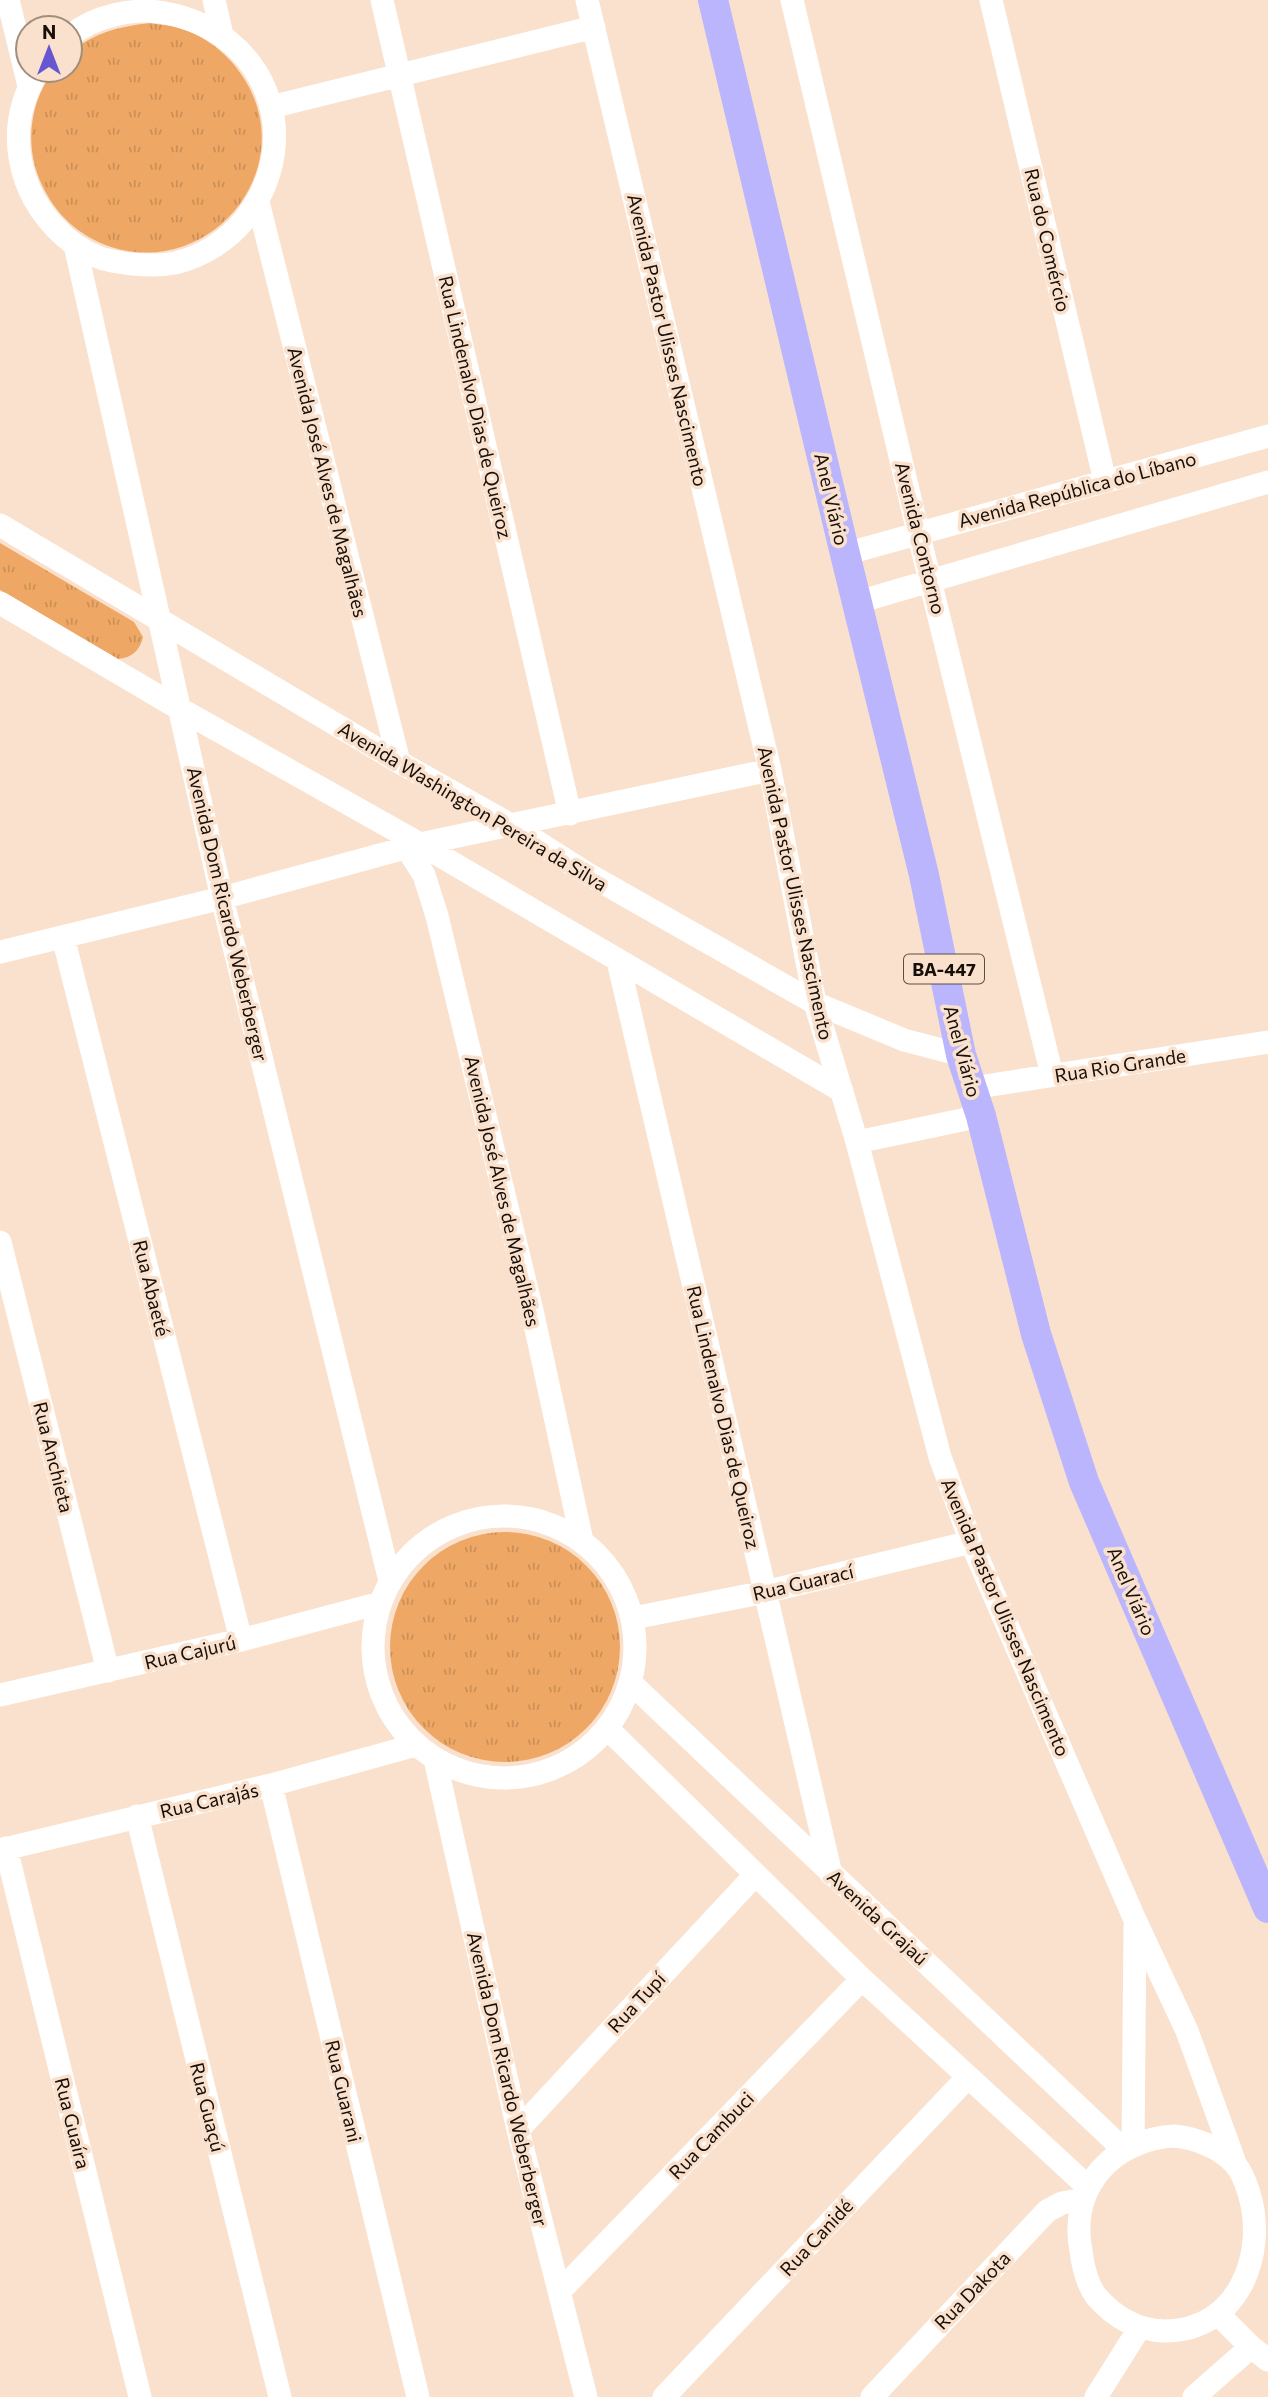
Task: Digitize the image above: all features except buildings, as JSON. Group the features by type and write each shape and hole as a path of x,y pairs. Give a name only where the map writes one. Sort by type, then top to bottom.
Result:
{"main road":[{"name":"Anel Viário","path":"713,0 845,554 925,875 961,1055 981,1116 1036,1334 1084,1482 1268,1908"}],"street":[{"path":"8,0 14,18"},
{"path":"214,0 222,34"},
{"name":"Rua Lindenalvo Dias de Queiroz","path":"382,0 570,814"},
{"name":"Avenida Pastor Ulisses Nascimento","path":"587,0 770,770 815,1003 857,1142 940,1457 971,1542 1135,1920 1187,2031 1235,2164"},
{"name":"Avenida Contorno","path":"792,0 918,532 1052,1075"},
{"name":"Rua do Comércio","path":"991,0 1105,481"},
{"path":"32,84 18,126 10,170 50,224 75,245 106,260 141,266 176,263 208,250 236,230 258,202 271,172 275,140 271,107 255,71 244,55 222,34 188,17 151,10 113,14 84,26"},
{"path":"271,107 594,27"},
{"name":"Avenida José Alves de Magalhães","path":"258,202 399,762"},
{"name":"Avenida Dom Ricardo Weberberger","path":"75,245 222,898 390,1581"},
{"name":"Avenida República do Líbano","path":"845,554 1268,436"},
{"path":"858,602 1268,482"},
{"name":"Avenida Washington Pereira da Silva","path":"0,525 399,762 509,824 586,873 815,1003 904,1040 961,1055"},
{"path":"0,603 413,846 842,1091"},
{"path":"0,952 222,898 413,846 770,770"},
{"name":"Avenida José Alves de Magalhães","path":"413,846 437,915 533,1315 583,1541"},
{"name":"Rua Abaeté","path":"63,937 241,1640"},
{"name":"Rua Lindenalvo Dias de Queiroz","path":"618,961 831,1874"},
{"name":"Rua Rio Grande","path":"972,1088 1268,1042"},
{"path":"857,1142 981,1116"},
{"name":"Rua Anchieta","path":"0,1242 108,1671"},
{"path":"478,1518 526,1518 550,1524 583,1541 606,1562 623,1588 633,1618 637,1651 632,1684 622,1708 608,1729 572,1760 527,1777 480,1776 435,1759 416,1745 388,1710 375,1675 373,1639 380,1603 390,1581 413,1552 443,1531 478,1518"},
{"name":"Rua Guarací","path":"633,1618 765,1592 971,1542"},
{"name":"Rua Cajurú","path":"0,1695 241,1640 380,1603"},
{"name":"Avenida Grajaú","path":"632,1684 831,1874 1129,2148"},
{"path":"608,1729 755,1875 1085,2193"},
{"name":"Rua Carajás","path":"3,1849 271,1785 416,1745"},
{"name":"Avenida Dom Ricardo Weberberger","path":"435,1759 518,2130 586,2397"},
{"name":"Rua Guarani","path":"271,1785 418,2397"},
{"name":"Rua Guaçú","path":"137,1816 279,2397"},
{"name":"Rua Guaíra","path":"3,1849 140,2397"},
{"name":"Rua Tupí","path":"518,2130 755,1875"},
{"path":"1129,2148 1135,1920"},
{"name":"Rua Cambuci","path":"560,2291 862,1979"},
{"name":"Rua Canidé","path":"664,2397 967,2078"},
{"path":"1160,2137 1191,2138 1205,2143 1235,2164 1248,2192 1257,2228 1259,2276 1244,2282 1219,2315 1179,2331 1140,2327 1108,2310 1092,2291 1083,2265 1079,2241 1079,2212 1095,2175 1129,2148 1160,2137"},
{"name":"Rua Dakota","path":"872,2397 1047,2211 1085,2193"},
{"path":"1194,2397 1260,2354 1219,2315"},
{"path":"1096,2397 1140,2327"}],"green space":[{"path":"150,23 174,27 191,32 209,42 231,61 243,77 258,111 261,146 254,179 237,208 213,231 183,247 148,253 111,247 89,237 70,223 54,206 36,171 31,141 32,126 34,111 45,84 84,84 84,43 127,26"},
{"path":"0,543 134,622 143,637 140,646 131,655 118,659 0,590"},
{"path":"494,1532 516,1532 549,1540 587,1565 612,1603 618,1624 618,1670 612,1691 587,1729 549,1754 516,1762 494,1762 461,1754 423,1729 398,1691 390,1658 390,1636 398,1603 423,1565 461,1540"}]}
